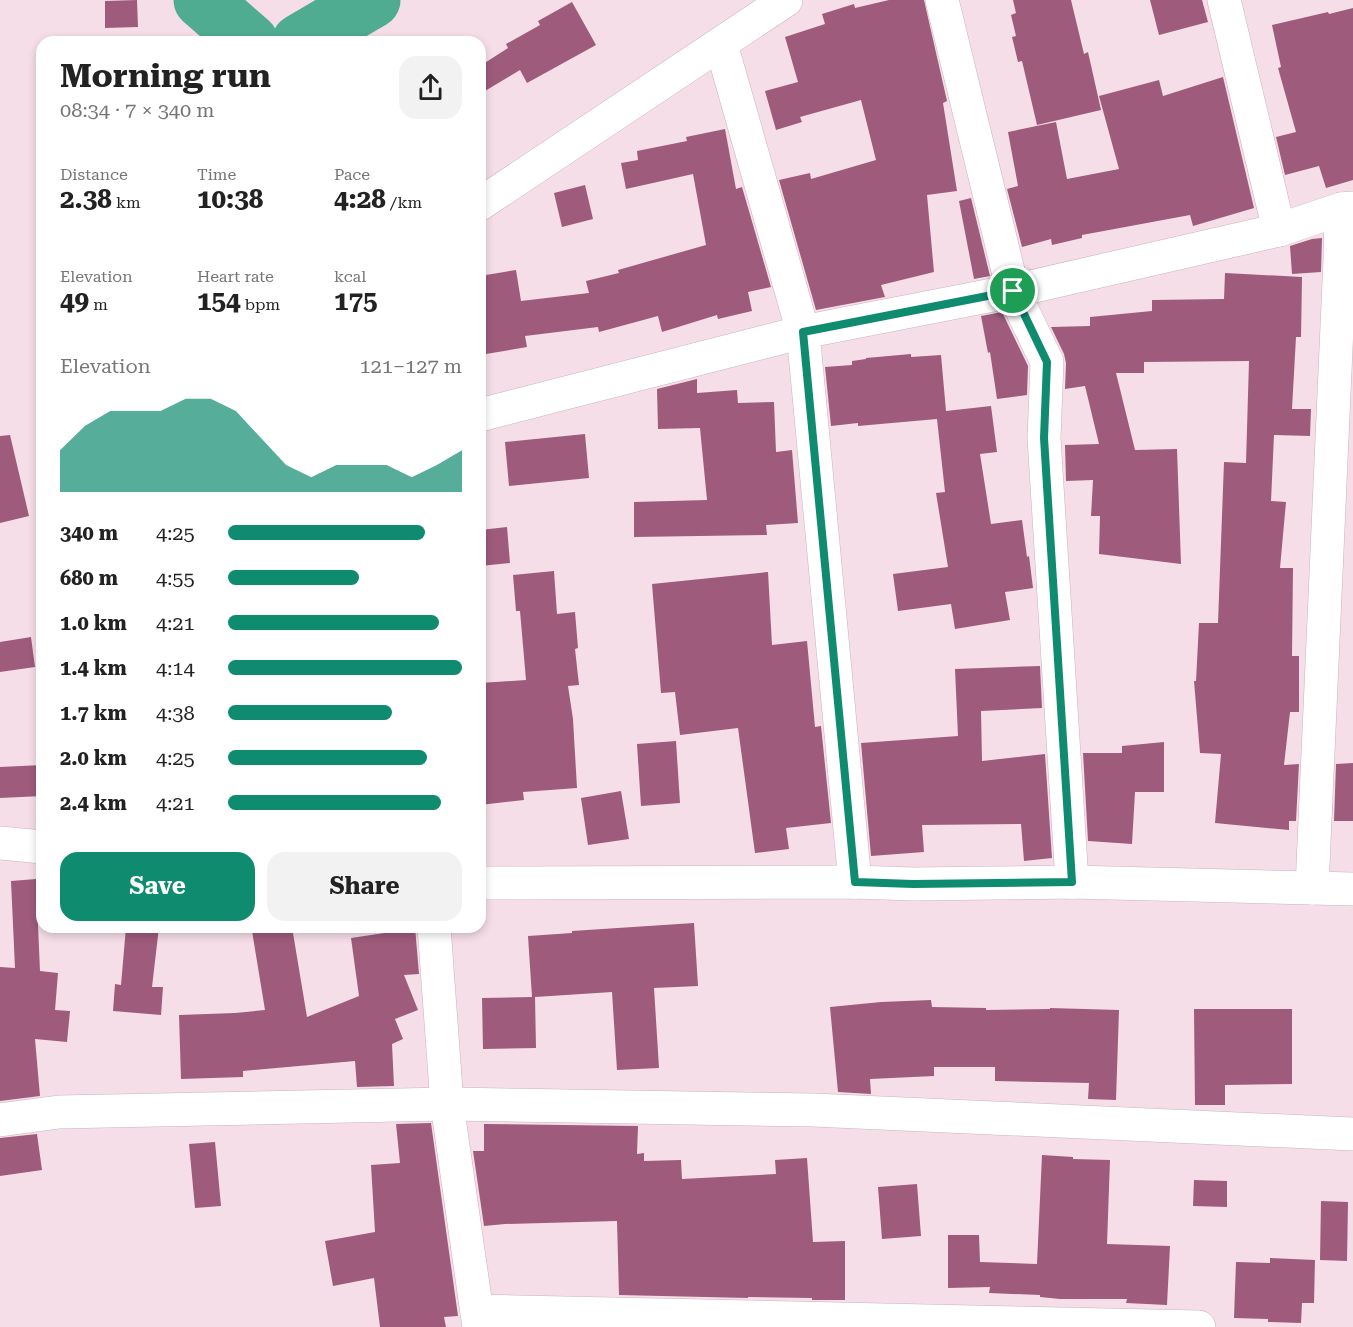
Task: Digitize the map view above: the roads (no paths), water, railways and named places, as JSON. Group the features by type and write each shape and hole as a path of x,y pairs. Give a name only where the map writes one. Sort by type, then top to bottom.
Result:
{"street":[{"path":"486,200 786,0"},
{"path":"942,0 1013,291 1047,362 1044,438 1072,882"},
{"path":"1224,0 1279,230"},
{"path":"722,44 803,332 855,882"},
{"path":"486,413 803,332 1013,291 1279,230 1347,208 1340,259 1312,888"},
{"path":"0,843 36,846"},
{"path":"486,883 1072,882 1353,889"},
{"path":"434,933 447,1104 478,1319 1199,1327"},
{"path":"0,1120 59,1112 447,1104 813,1110 1353,1134"}],"waterway":[{"path":"202,0 243,36"},
{"path":"310,36 372,0"}]}
